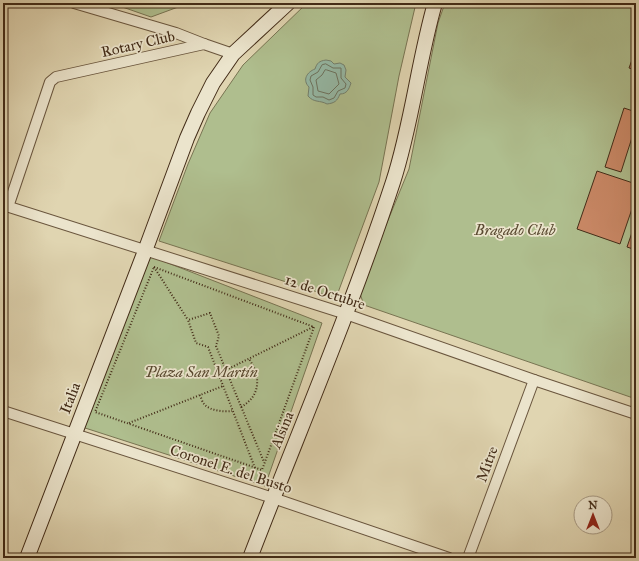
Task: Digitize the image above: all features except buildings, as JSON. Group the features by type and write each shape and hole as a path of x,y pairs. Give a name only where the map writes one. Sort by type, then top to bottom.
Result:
{"main road":[{"name":"Italia","path":"27,558 146,251 187,138 213,83 233,54 288,3"},
{"name":"Alsina","path":"250,558 346,314 395,176 406,134 434,3"}],"street":[{"path":"74,3 176,33 233,54"},
{"name":"Rotary Club","path":"6,206 50,82 56,77 204,44"},
{"name":"12 de Octubre","path":"6,206 346,314 636,414"},
{"name":"Mitre","path":"468,558 534,380"},
{"name":"Coronel E. del Busto","path":"3,411 273,498 449,558"}],"path":[{"path":"154,267 188,320 196,343 208,347 255,468"},
{"path":"154,267 314,327"},
{"path":"154,267 96,412 262,470 314,327"},
{"path":"188,320 210,313 219,336 216,346 264,463"},
{"path":"226,370 314,327"},
{"path":"241,407 248,403 254,396 258,384 255,369 248,359"},
{"path":"128,424 223,386"},
{"path":"200,395 204,404 210,408 218,411 232,411"}],"green space":[{"path":"111,3 189,3 151,17"},
{"path":"307,3 416,3 399,76 379,182 336,298 159,241 188,164 210,113 243,65"},
{"name":"Bragado Club","path":"445,3 636,3 636,399 364,305 359,291 409,169 438,23"},
{"name":"Plaza San Martín","path":"150,256 322,323 265,486 82,427"}],"water":[{"path":"326,60 331,61 334,64 340,63 344,65 346,70 345,77 351,83 346,92 340,94 337,100 327,104 313,100 308,96 309,87 306,82 306,76 315,69 319,63"}]}
